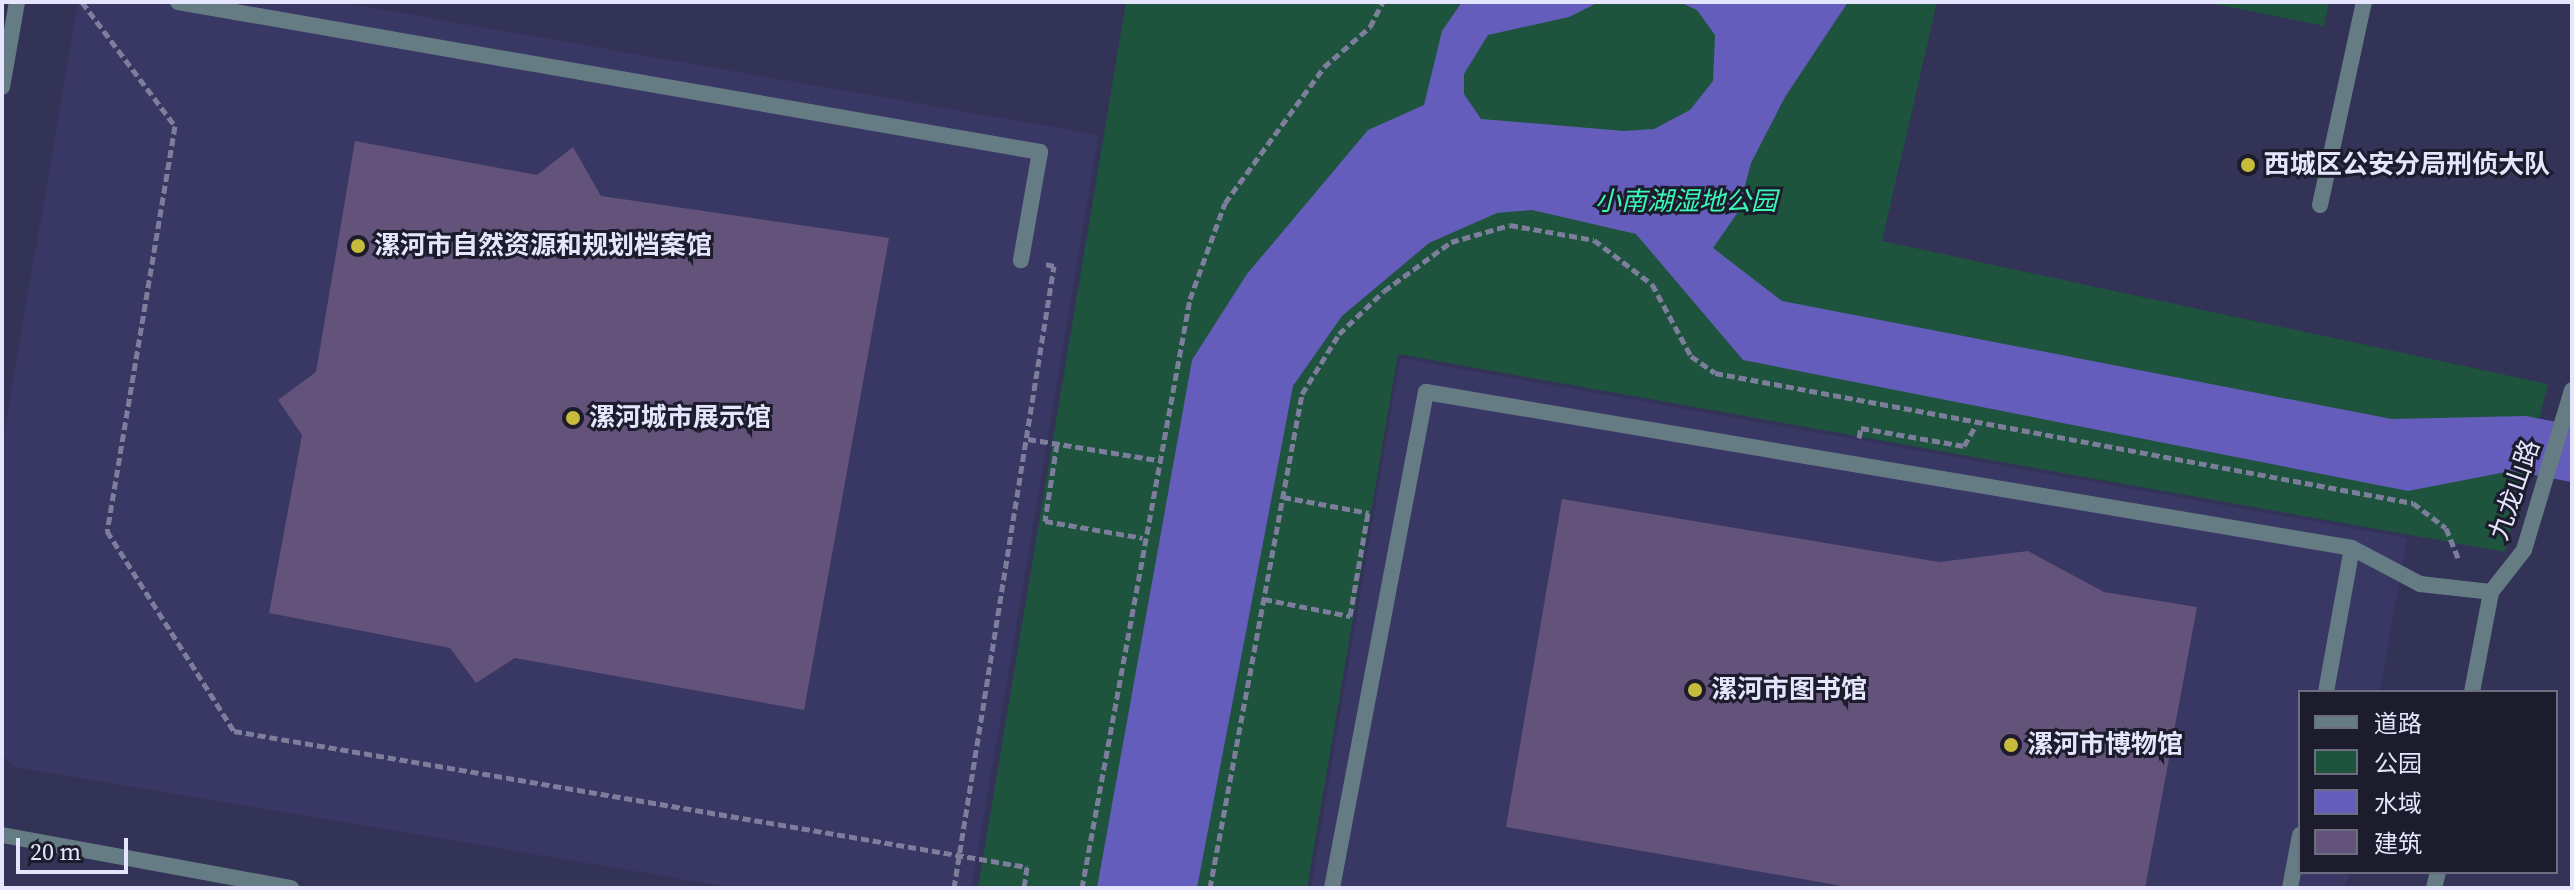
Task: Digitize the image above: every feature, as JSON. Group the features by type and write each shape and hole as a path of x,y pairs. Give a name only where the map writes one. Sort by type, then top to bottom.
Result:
{"street":[{"path":"2,87 17,2"},
{"path":"178,2 1040,152 1021,260"},
{"path":"2320,205 2364,2"},
{"name":"九龙山路","path":"2472,690 2491,592 2524,550 2572,390"},
{"path":"1332,888 1426,392 2352,548 2420,584 2491,592"},
{"path":"2326,690 2352,548"},
{"path":"2,835 291,888"},
{"path":"2290,888 2298,846"}],"path":[{"path":"82,2 175,126 107,531 234,731 1027,867 1024,888"},
{"path":"1082,888 1157,460 1190,299 1225,203 1324,67 1370,27 1383,2"},
{"path":"954,888 1054,266 1021,260"},
{"path":"1855,465 1861,428 1964,446 1976,425"},
{"path":"1027,439 1157,460"},
{"path":"1057,444 1045,521 1143,538"},
{"path":"1283,497 1401,520"},
{"path":"1264,599 1350,616 1368,513"}],"shaded area":[{"path":"78,2 339,2 1099,135 972,888 734,888 15,767 2,755 2,444"},
{"path":"1400,358 2407,538 2380,690 2298,690 2298,874 2349,874 2346,888 1311,888"}],"green space":[{"name":"小南湖湿地公园","path":"1126,2 1937,2 1882,241 2548,384 2505,552 1398,354 1307,888 978,888"},
{"path":"2204,2 2329,2 2324,26"}],"water":[{"path":"1462,2 1599,2 1569,17 1488,35 1464,74 1464,94 1481,119 1624,131 1654,129 1690,110 1713,81 1715,35 1697,10 1679,2 1848,2 1785,97 1751,163 1738,212 1713,248 1782,301 2392,419 2526,416 2572,425 2572,482 2511,471 2408,491 1743,360 1636,234 1532,210 1497,213 1429,243 1342,316 1293,386 1197,888 1097,888 1192,360 1247,274 1368,130 1424,105 1442,31"}],"building":[{"name":"漯河城市展示馆","path":"355,141 537,175 573,147 601,196 889,238 804,710 515,658 476,683 450,648 269,613 302,435 278,400 316,372"},
{"path":"1562,499 1939,562 2028,551 2104,592 2197,607 2145,888 1853,888 1506,827"}],"place":[{"name":"西城区公安分局刑侦大队","path":"2248,165"},
{"name":"漯河市自然资源和规划档案馆","path":"358,246"},
{"name":"漯河城市展示馆","path":"573,418"},
{"name":"漯河市图书馆","path":"1695,690"},
{"name":"漯河市博物馆","path":"2011,745"}]}
